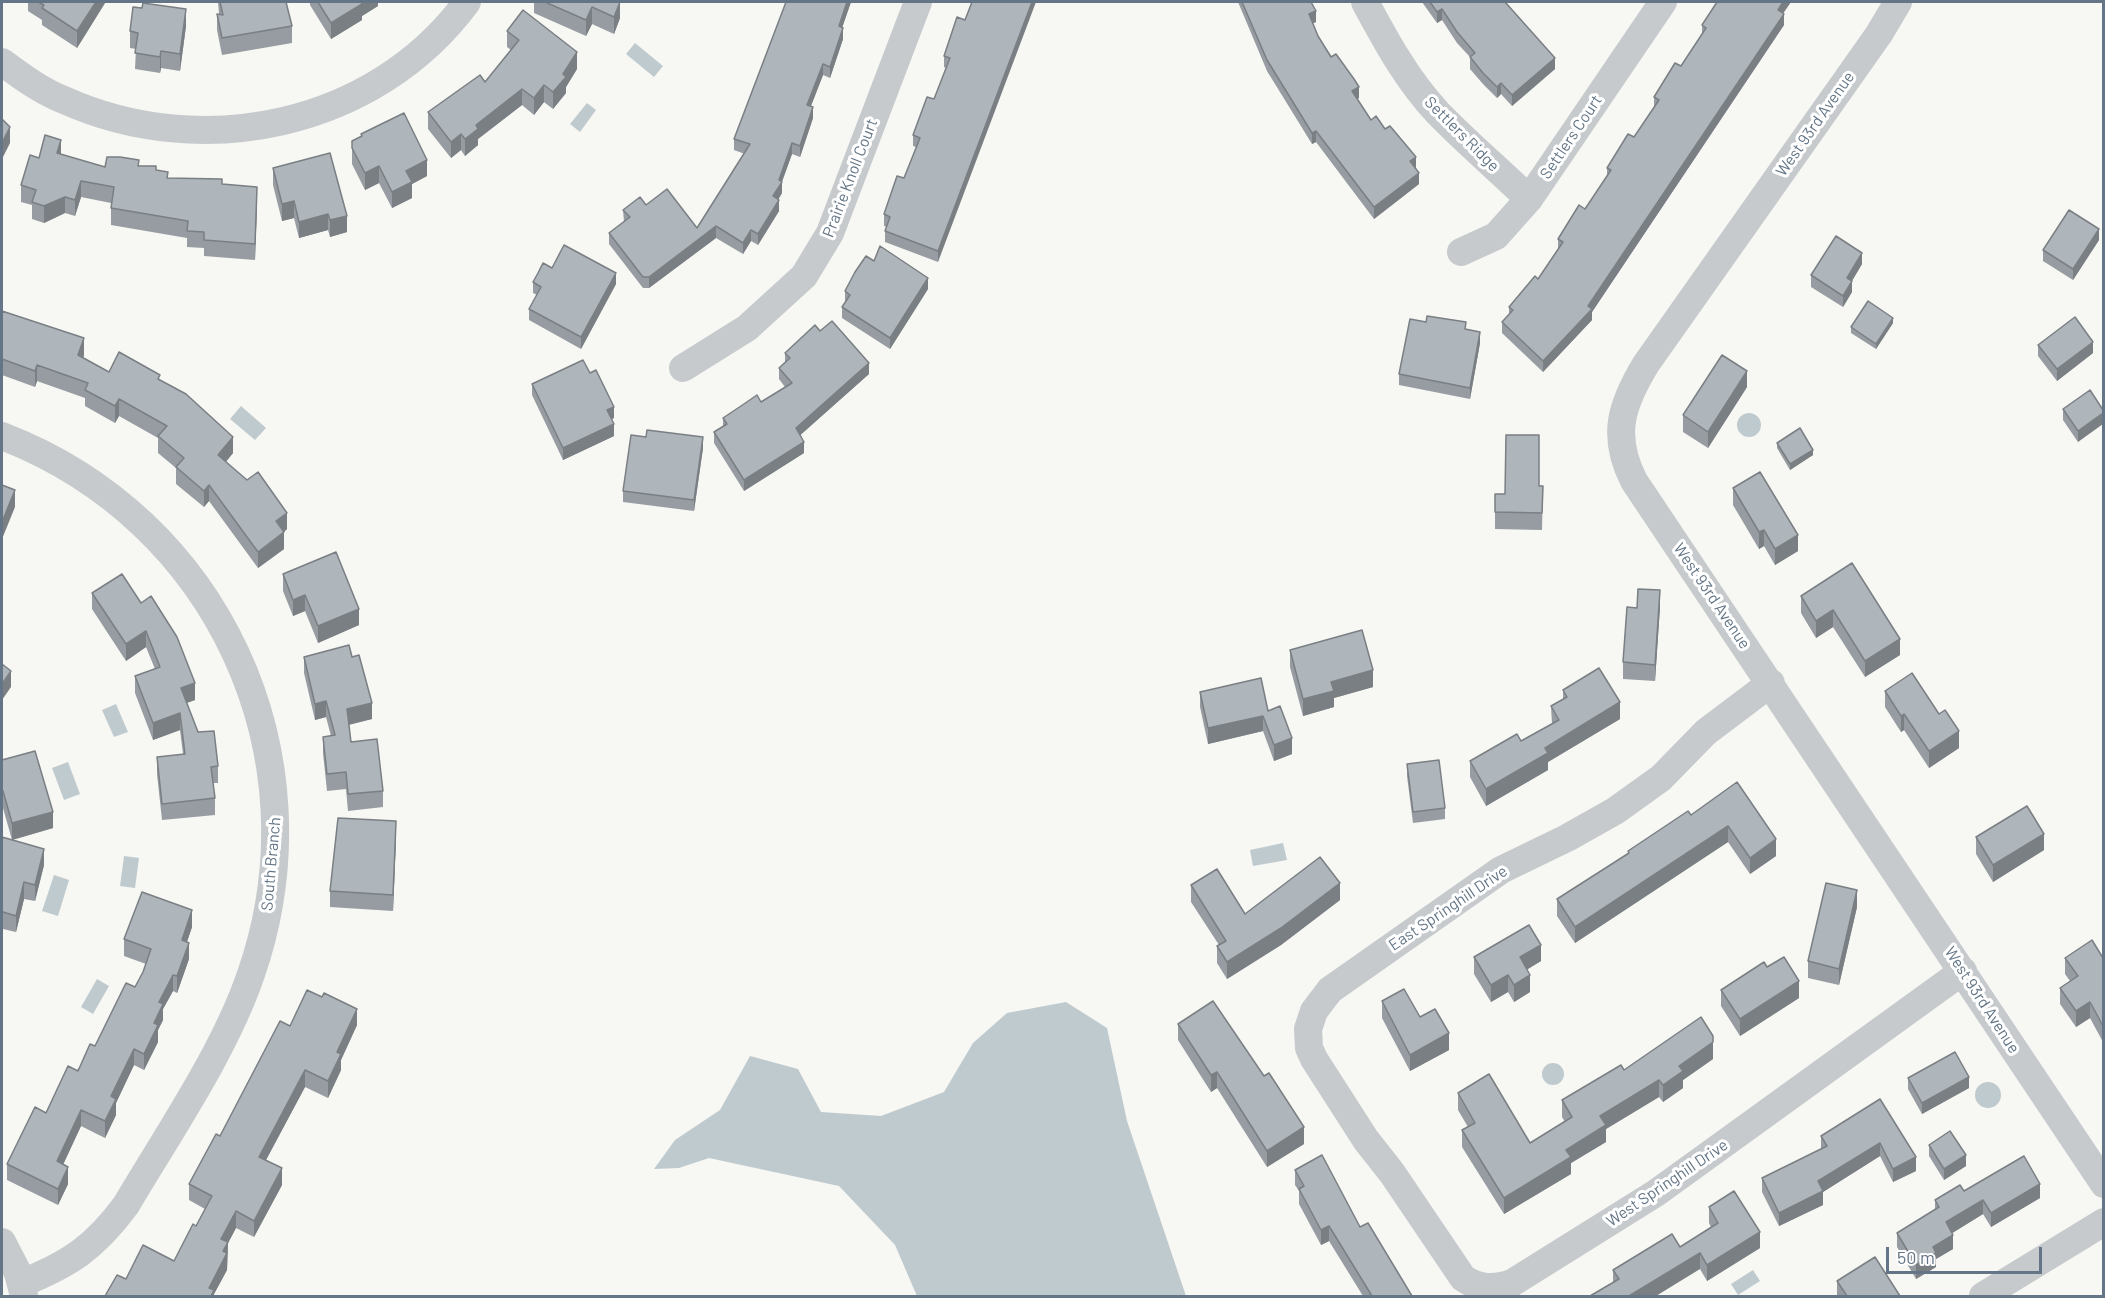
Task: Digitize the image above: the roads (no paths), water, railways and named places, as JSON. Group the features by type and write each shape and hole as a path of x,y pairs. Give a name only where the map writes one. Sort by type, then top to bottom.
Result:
{"street":[{"path":"2,62 40,89 100,115 169,129 234,130 281,123 324,109 362,91 414,57 431,42 466,2"},
{"name":"Prairie Knoll Court","path":"683,368 750,325 804,276 830,233 918,2"},
{"name":"Settlers Ridge","path":"1365,2 1398,62 1422,94 1438,113 1529,199"},
{"name":"Settlers Court","path":"1461,252 1496,236 1529,199 1663,2"},
{"name":"West 93rd Avenue","path":"1898,2 1879,34 1646,364 1629,395 1620,428 1624,462 1634,481 1963,970 2103,1184"},
{"name":"South Branch","path":"2,436 63,464 106,492 152,533 180,565 224,628 246,675 263,725 276,804 277,840 269,910 251,974 226,1033 126,1205 110,1226 96,1242 23,1290"},
{"name":"East Springhill Drive","path":"1392,1173 1337,1096 1309,1048 1308,1029 1321,999 1344,978 1501,870 1578,833 1615,811 1661,778 1706,732 1771,683"},
{"name":"West Springhill Drive","path":"1392,1173 1462,1278 1470,1283 1491,1288 1512,1283 1656,1193 1963,970"},
{"path":"1983,1296 2103,1222"},
{"path":"2,1242 23,1290"}]}
